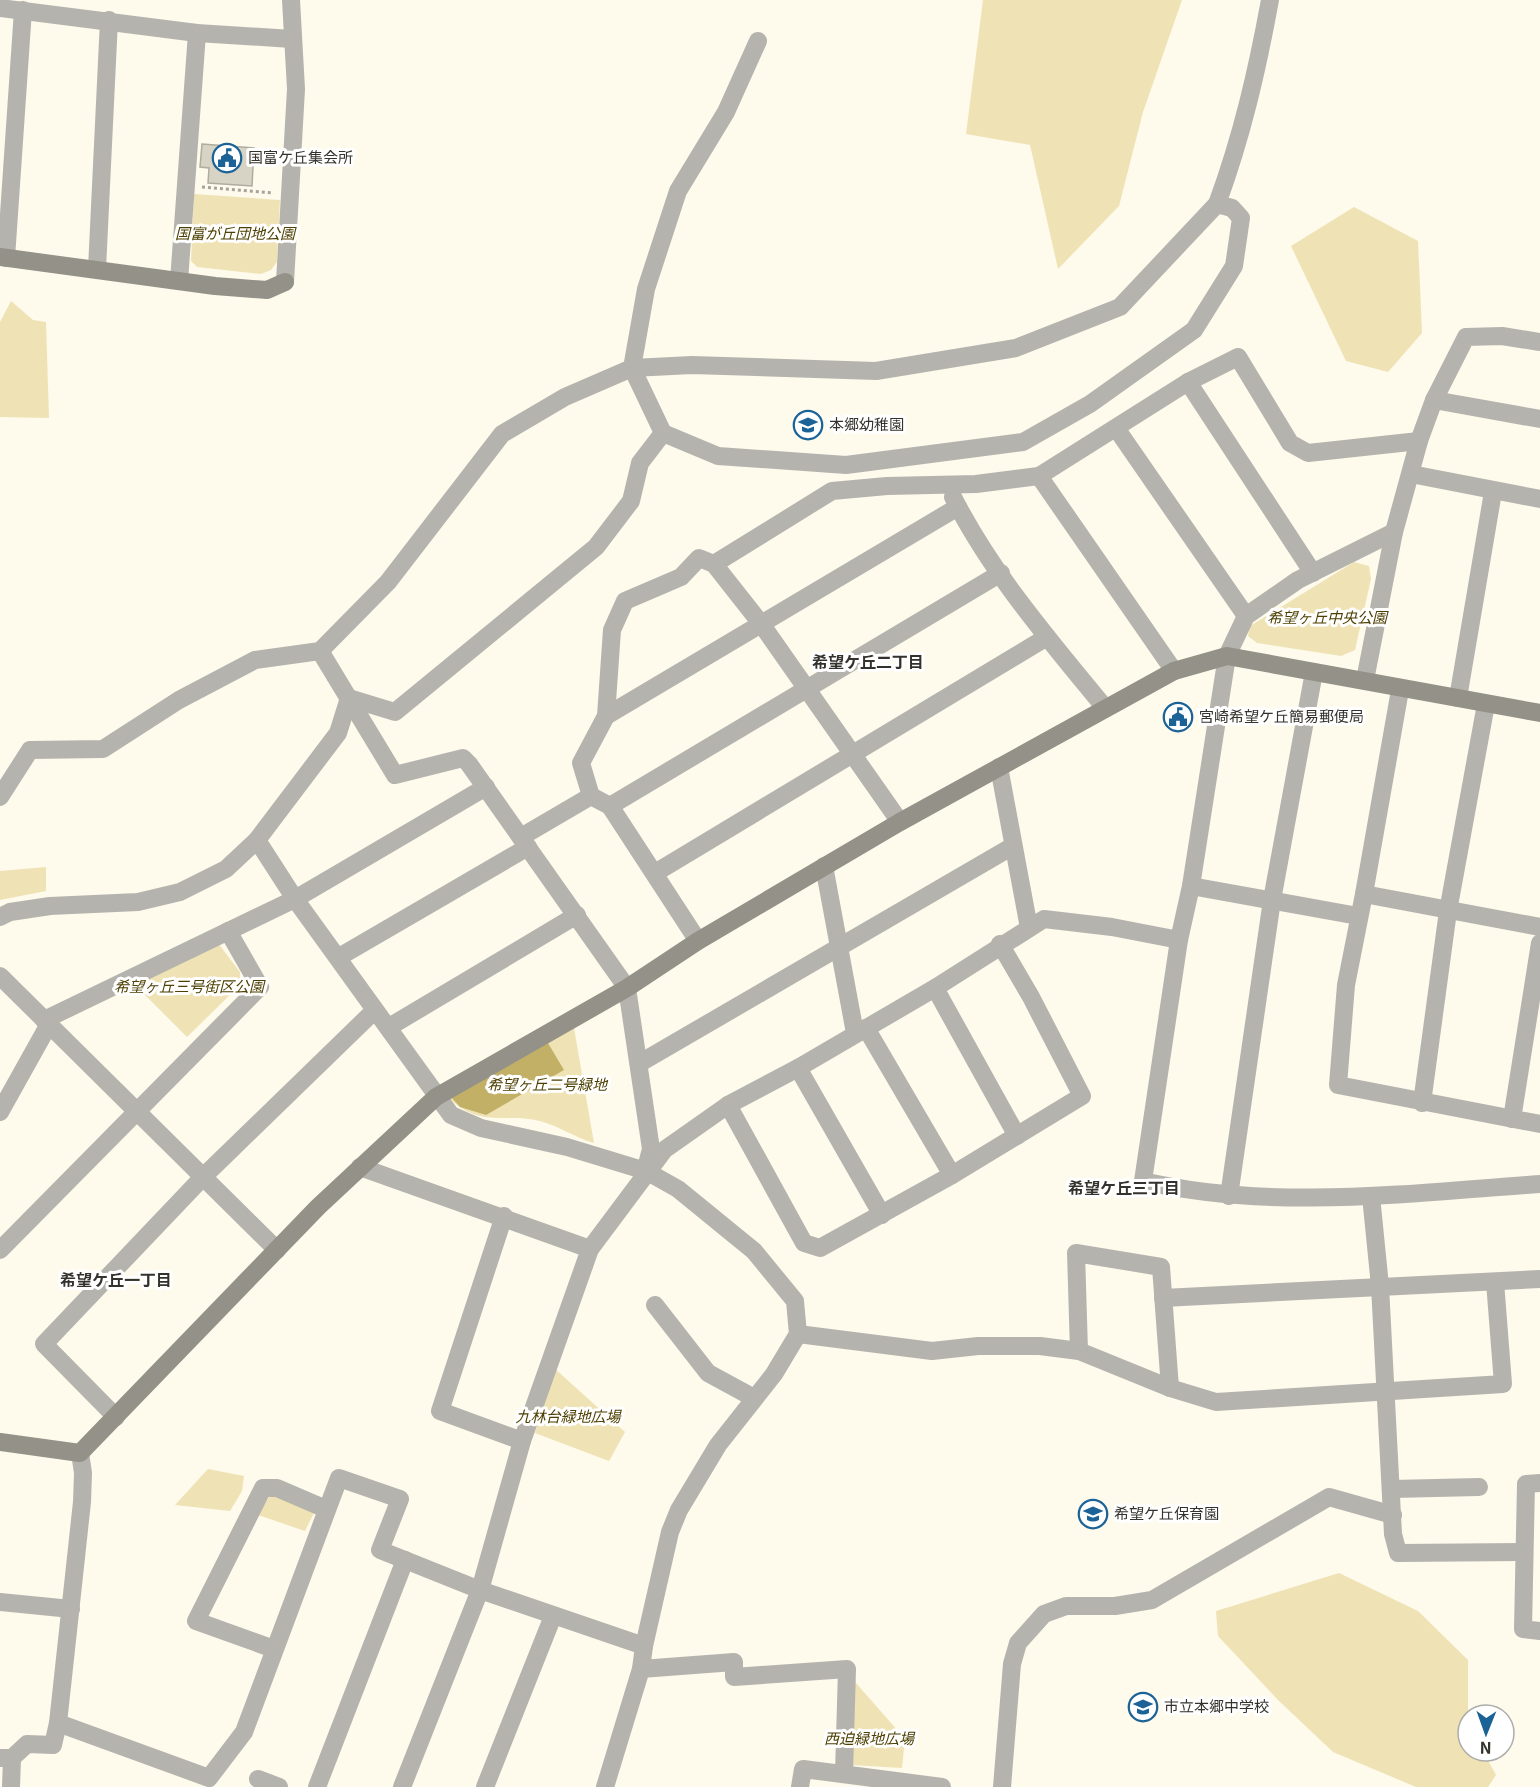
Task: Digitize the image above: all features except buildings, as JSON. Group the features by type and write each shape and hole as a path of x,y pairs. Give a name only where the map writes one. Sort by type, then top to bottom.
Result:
{"street":[{"path":"23,10 3,258 267,290 285,282 296,89 291,0"},
{"path":"0,797 30,750 103,749 179,700 255,660 320,651 388,582 502,434 565,397 632,368 692,364 876,371 1016,348 1120,306 1217,204 1234,158 1253,90 1270,0"},
{"path":"0,8 109,20 197,33 292,39"},
{"path":"97,269 109,20"},
{"path":"179,280 197,33"},
{"path":"758,41 726,112 678,191 646,289 632,368 663,433 718,456 846,465 1023,442 1090,405 1194,330 1234,266 1241,218 1232,208 1217,204"},
{"path":"1365,680 1394,532 1419,441 1434,400 1466,337 1503,336 1540,342"},
{"path":"714,564 832,491 887,486 947,485 1039,476 1188,382 1238,357 1290,443 1308,453 1419,441"},
{"path":"1188,382 1312,573"},
{"path":"1434,400 1540,419"},
{"path":"1116,428 1246,616"},
{"path":"350,698 395,712 596,547 631,501 640,463 663,433"},
{"path":"1411,474 1493,492 1540,499"},
{"path":"1039,476 1174,671"},
{"path":"947,485 958,507 1001,573 1047,637 1105,708"},
{"path":"1458,698 1493,492"},
{"path":"606,716 958,507"},
{"path":"1394,532 1312,573 1246,616 1227,656 1191,886 1179,940 1143,1181 1229,1196 1371,1196 1540,1184"},
{"path":"698,941 609,806 591,796 581,762 606,716 612,630 623,604 681,577 699,558 714,564 762,625 900,822"},
{"path":"609,806 1001,573"},
{"path":"655,873 1047,637"},
{"path":"320,651 395,775 463,758 486,787 627,988 651,1149 645,1171"},
{"path":"80,1453 360,1167 436,1097 627,988 698,941 900,822 1174,671 1227,656 1365,680 1400,690 1540,713"},
{"path":"1229,1196 1272,900 1314,672"},
{"path":"1400,690 1346,985 1338,1085 1540,1124"},
{"path":"0,917 10,912 50,906 138,902 180,892 226,869 257,840 338,733 350,698"},
{"path":"1422,1103 1448,911 1486,704"},
{"path":"999,767 1029,928"},
{"path":"0,1112 46,1023 295,898 486,787"},
{"path":"339,957 525,842 591,796"},
{"path":"257,840 295,898 451,1115 481,1128 567,1148 645,1171 678,1189 754,1251 795,1301 798,1334 774,1374 718,1445 679,1510 670,1532 644,1646 641,1669 605,1787"},
{"path":"640,1063 1013,846"},
{"path":"824,866 838,948 861,1030 952,1175"},
{"path":"1191,886 1358,916"},
{"path":"1364,894 1540,927"},
{"path":"389,1026 577,915"},
{"path":"402,1787 480,1590 522,1441 590,1249 645,1171 664,1150 728,1105 798,1068 935,988 1000,944 1044,919 1112,927 1179,940"},
{"path":"0,1250 139,1112 260,987 228,931"},
{"path":"1512,1119 1540,943"},
{"path":"728,1105 804,1243 820,1248 1017,1137 1082,1096 1031,997 1000,944"},
{"path":"0,976 277,1250"},
{"path":"935,988 1017,1137"},
{"path":"116,1417 44,1344 203,1177 375,1010"},
{"path":"798,1068 882,1215"},
{"path":"360,1167 504,1216 590,1249"},
{"path":"1371,1196 1387,1391 1393,1534 1398,1553 1523,1552"},
{"path":"504,1216 440,1411 522,1441"},
{"path":"1079,1352 1076,1253 1161,1267 1170,1388"},
{"path":"1163,1298 1540,1279"},
{"path":"798,1334 932,1351 978,1346 1040,1346 1079,1352 1170,1388 1216,1402 1503,1384 1495,1281"},
{"path":"655,1305 708,1373 754,1398"},
{"path":"0,1442 80,1453"},
{"path":"11,1787 6,1758 27,1744 53,1745 58,1723 82,1502 83,1473 80,1453"},
{"path":"58,1723 209,1778 244,1732 273,1649 339,1478 399,1499 380,1550 480,1590 644,1646"},
{"path":"1540,1483 1526,1484 1522,1629 1540,1631"},
{"path":"1392,1490 1479,1487"},
{"path":"273,1649 196,1621 263,1488 277,1488 326,1509"},
{"path":"1002,1787 1012,1664 1018,1643 1044,1614 1066,1606 1115,1606 1152,1600 1329,1497 1393,1515"},
{"path":"317,1787 405,1560"},
{"path":"0,1602 71,1609"},
{"path":"485,1787 553,1616"},
{"path":"641,1669 734,1662 735,1677 847,1669 844,1773"},
{"path":"800,1787 803,1770 844,1773 942,1787"},
{"path":"258,1779 279,1787"}],"path":[{"path":"185,186 290,194"}],"green space":[{"path":"983,0 1182,0 1143,112 1119,206 1058,269 1030,145 966,134"},
{"name":"国富が丘団地公園","path":"194,194 280,200 277,262 271,270 261,274 197,267 191,261"},
{"path":"1354,207 1418,241 1422,333 1388,372 1346,361 1291,246"},
{"path":"11,301 33,320 46,322 49,418 0,417 0,322"},
{"name":"希望ヶ丘中央公園","path":"1354,562 1369,566 1371,579 1355,650 1341,656 1257,643 1248,636 1250,626"},
{"path":"46,867 46,891 0,900 0,871"},
{"name":"希望ヶ丘三号街区公園","path":"218,943 240,972 240,985 187,1037 128,978"},
{"name":"希望ヶ丘二号緑地","path":"574,1028 594,1143 552,1125 533,1120 484,1117 472,1114 448,1097"},
{"name":"九林台緑地広場","path":"554,1368 625,1432 609,1461 535,1433"},
{"path":"208,1469 244,1476 242,1491 230,1511 175,1505"},
{"path":"271,1494 314,1513 305,1531 258,1515"},
{"path":"1339,1573 1418,1611 1468,1660 1468,1703 1456,1703 1456,1763 1490,1763 1496,1775 1488,1787 1416,1787 1333,1752 1278,1700 1218,1636 1216,1611"},
{"name":"西迫緑地広場","path":"849,1675 905,1739 902,1768 851,1765"}],"shaded area":[{"path":"548,1043 564,1070 486,1115 460,1107 451,1097"}],"place":[{"name":"国富ケ丘集会所","path":"227,158"},
{"name":"本郷幼稚園","path":"808,425"},
{"name":"宮崎希望ケ丘簡易郵便局","path":"1178,717"},
{"name":"希望ケ丘保育園","path":"1093,1514"},
{"name":"市立本郷中学校","path":"1143,1707"}],"district":[{"name":"希望ケ丘二丁目","path":"868,662"},
{"name":"希望ケ丘三丁目","path":"1124,1188"},
{"name":"希望ケ丘一丁目","path":"116,1280"}]}
